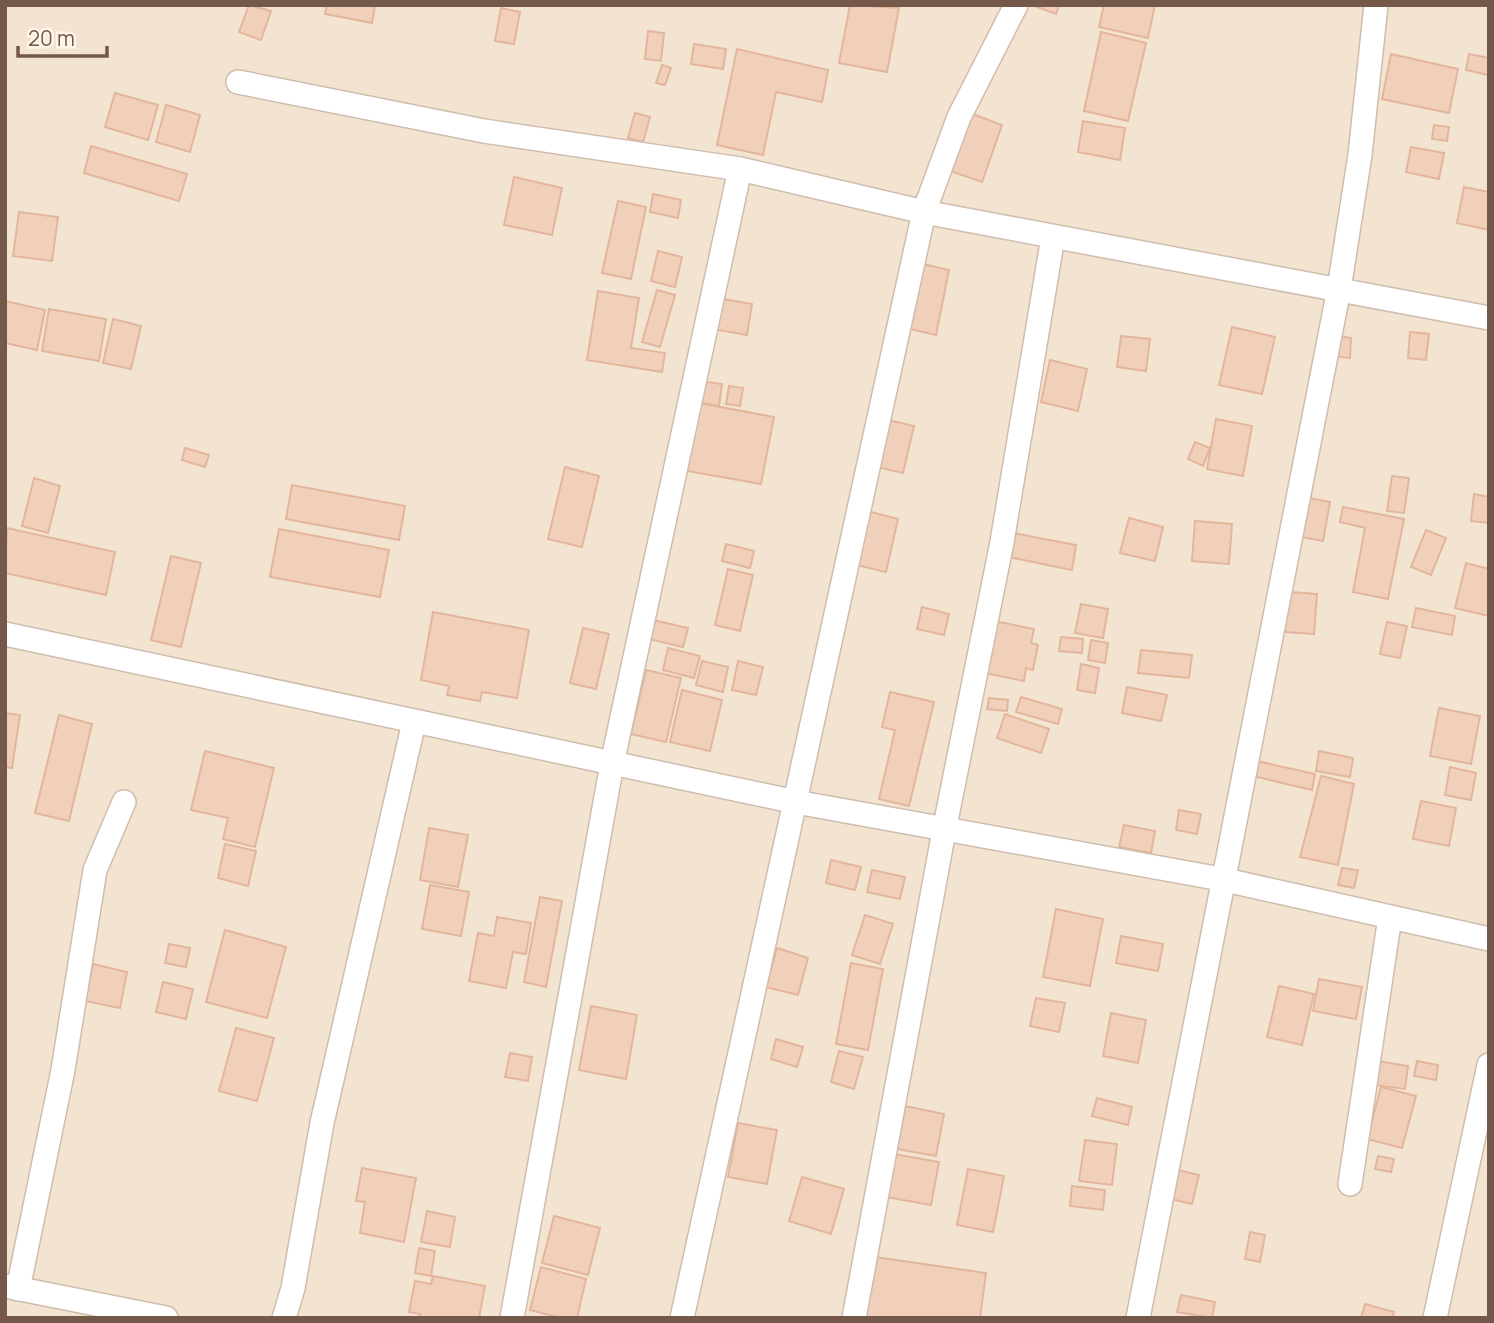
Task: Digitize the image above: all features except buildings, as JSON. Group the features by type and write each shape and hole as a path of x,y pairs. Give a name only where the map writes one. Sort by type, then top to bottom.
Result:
{"street":[{"path":"682,1318 924,212 959,117 1016,5"},
{"path":"1138,1318 1221,879 1339,289 1360,155 1376,5"},
{"path":"238,82 484,131 740,169 924,212 1489,318"},
{"path":"512,1318 612,764 740,169"},
{"path":"854,1318 944,831 1002,542 1053,237"},
{"path":"5,634 796,802 944,831 1221,879 1489,939"},
{"path":"284,1318 293,1287 322,1123 414,722"},
{"path":"124,802 95,870 63,1070 12,1287 166,1318"},
{"path":"1350,1184 1390,917"},
{"path":"1435,1318 1489,1065"}],"shaded area":[{"path":"5,5 1489,5 1489,1318 5,1318"}]}
